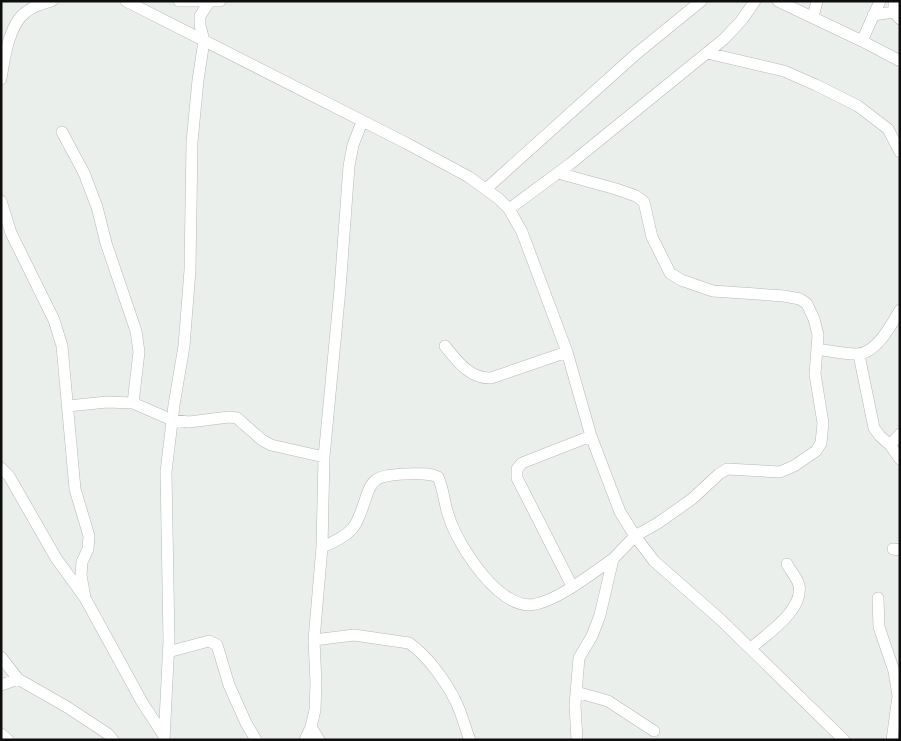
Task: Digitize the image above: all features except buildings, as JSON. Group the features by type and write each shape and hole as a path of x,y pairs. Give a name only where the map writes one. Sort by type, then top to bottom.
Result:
{"street":[{"path":"1,78 4,57 14,26 25,12 52,1"},
{"path":"126,1 445,164 486,188 509,209 522,232 567,352 591,436 620,512 635,536 654,561 751,648 784,683 844,740"},
{"path":"179,1 214,2"},
{"path":"486,188 636,54 701,1"},
{"path":"509,209 558,174 707,53 732,31 755,1"},
{"path":"813,17 817,1"},
{"path":"862,41 880,1"},
{"path":"164,738 168,652 166,472 184,346 190,270 192,142 204,41 200,16 214,2"},
{"path":"781,2 900,61"},
{"path":"873,15 896,11"},
{"path":"707,53 784,71 849,101 888,129 900,152"},
{"path":"305,740 312,727 315,710 314,640 322,547 324,457 340,289 349,166 353,145 362,122"},
{"path":"62,132 84,173 97,207 106,243 136,331 139,352 133,403"},
{"path":"322,547 337,540 352,529 374,479 386,475 431,473 438,476 442,484 449,518 466,553 494,588 522,604 535,605 572,586 613,560 635,536 658,523 692,499 727,469 780,472 794,466 816,451 821,443 823,433 823,423 814,374 818,335 814,319 807,304 800,299 784,296 714,292 682,280 670,272 656,246 644,202 636,196 616,189 558,174"},
{"path":"1,201 11,233 54,320 62,346 75,489 89,536 88,549 82,562 81,574 85,598"},
{"path":"817,349 859,355 874,347 880,341 900,310"},
{"path":"445,346 466,370 481,378 491,378 567,352"},
{"path":"859,355 874,428 900,459"},
{"path":"68,406 107,402 133,403 172,420 189,422 229,417 237,418 262,440 272,445 324,457"},
{"path":"890,445 900,434"},
{"path":"572,586 517,478 517,469 522,463 591,436"},
{"path":"1,468 9,476 56,558 85,598 164,738"},
{"path":"577,740 576,692 578,658 592,636 600,615 613,560"},
{"path":"751,648 788,615 798,600 799,584 787,564"},
{"path":"878,598 879,627 894,670 898,696 892,740"},
{"path":"314,640 354,635 409,643 416,648 442,678 456,702 470,740"},
{"path":"168,652 209,641 217,645 229,686 246,724 256,740"},
{"path":"1,658 18,679 67,706 114,740"},
{"path":"1,685 18,679"},
{"path":"576,692 608,701 654,731"},
{"path":"312,727 319,740"},
{"path":"1,734 8,740"}]}
